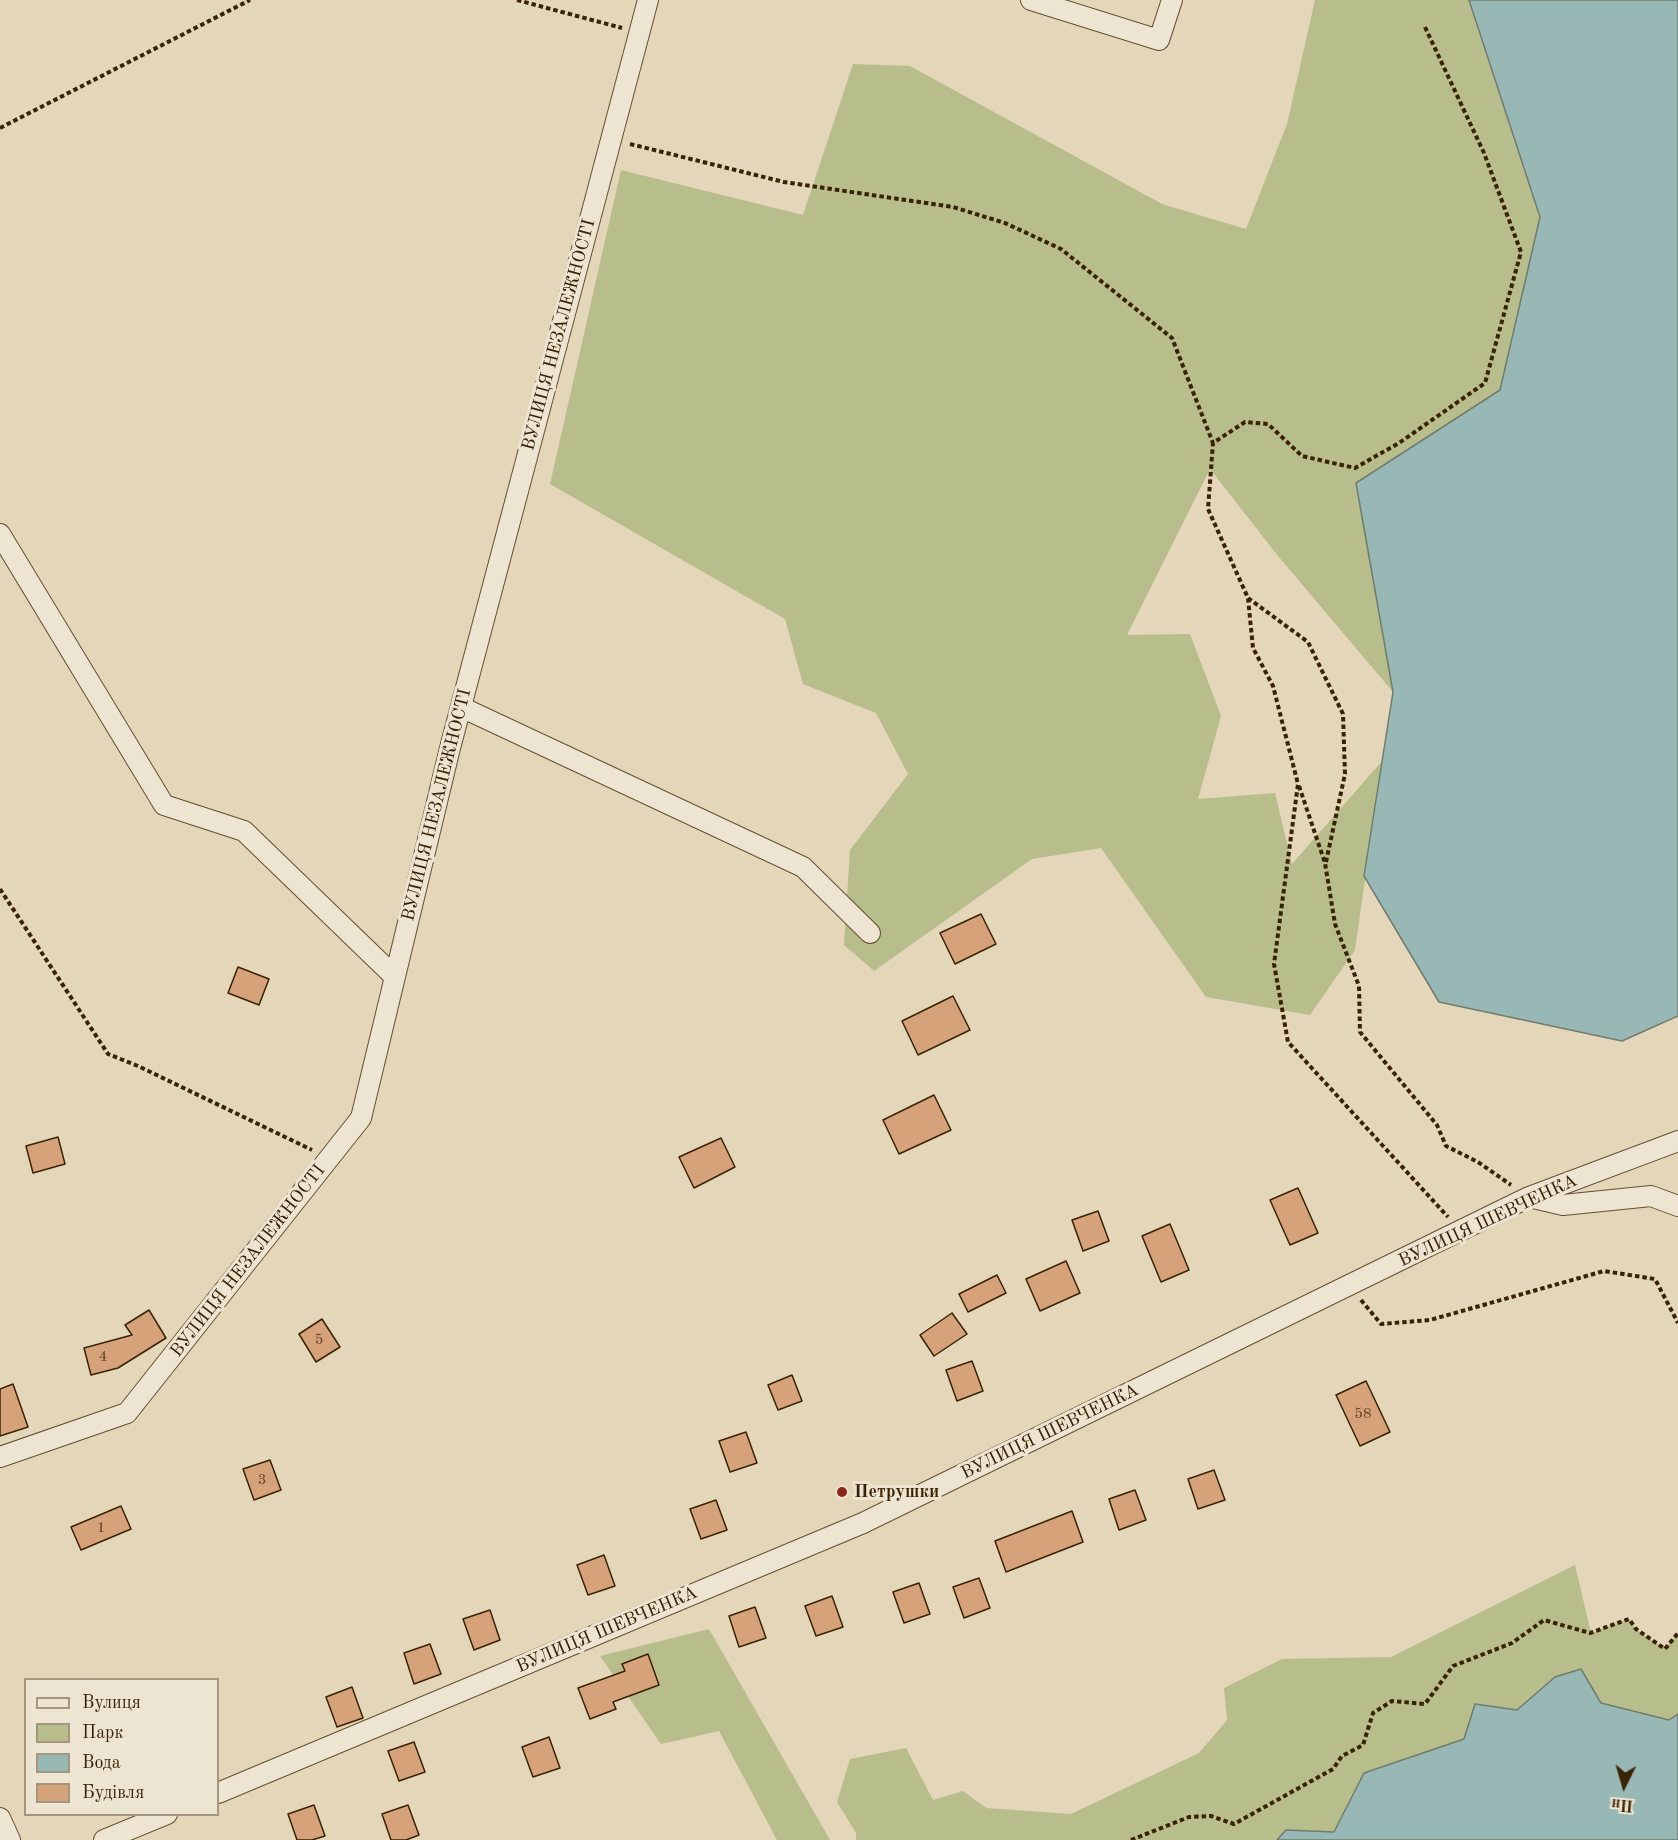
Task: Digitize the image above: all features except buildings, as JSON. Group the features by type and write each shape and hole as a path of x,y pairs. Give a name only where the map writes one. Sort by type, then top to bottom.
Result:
{"street":[{"name":"ВУЛИЦЯ НЕЗАЛЕЖНОСТІ","path":"0,1457 128,1413 361,1118 461,707 648,0"},
{"path":"1031,0 1159,40 1172,0"},
{"path":"0,534 164,805 244,831 395,977"},
{"path":"461,707 803,867 870,933"},
{"name":"ВУЛИЦЯ ШЕВЧЕНКА","path":"219,1793 863,1523 1529,1197 1678,1141"},
{"path":"1529,1197 1563,1205 1651,1196 1678,1206"},
{"path":"104,1840 164,1816"},
{"path":"0,1818 10,1840"}],"path":[{"path":"0,128 250,0"},
{"path":"517,0 640,32"},
{"path":"1213,443 1245,422 1268,424 1302,456 1355,468 1399,443 1485,383 1521,252 1484,153 1425,27"},
{"path":"611,139 784,182 953,207 1005,223 1061,249 1172,338 1213,443 1208,509 1248,598 1253,648 1273,686 1298,784 1325,863 1335,924 1359,986 1360,1032 1437,1125 1446,1146 1478,1162 1529,1197"},
{"path":"1248,598 1308,642 1343,714 1345,774 1325,863"},
{"path":"1298,784 1274,964 1288,1042 1460,1231"},
{"path":"0,889 108,1054 138,1066 328,1159"},
{"path":"1348,1286 1381,1324 1430,1320 1604,1271 1655,1279 1678,1323"},
{"path":"1131,1840 1189,1817 1211,1816 1234,1824 1333,1768 1342,1756 1363,1745 1373,1713 1392,1701 1425,1704 1453,1666 1512,1643 1544,1620 1590,1633 1629,1619 1636,1629 1665,1648 1678,1633"}],"green space":[{"path":"1315,0 1469,0 1540,217 1500,390 1356,483 1393,692 1278,556 1210,469 1127,635 1190,634 1221,716 1198,799 1275,793 1292,864 1382,761 1355,950 1310,1015 1206,997 1101,848 1032,859 874,971 844,945 850,850 908,774 876,713 803,684 785,619 550,484 621,170 803,215 853,64 910,66 1162,204 1246,229 1287,124"},
{"path":"1575,1565 1591,1633 1629,1619 1636,1630 1665,1648 1678,1633 1678,1714 1670,1720 1601,1703 1581,1669 1555,1677 1517,1710 1464,1739 1364,1773 1334,1832 1286,1830 1277,1840 856,1840 856,1833 837,1802 850,1759 906,1748 933,1800 963,1791 986,1808 1071,1814 1199,1753 1227,1720 1224,1688 1282,1659 1391,1657"},
{"path":"709,1629 830,1840 777,1840 719,1731 661,1744 600,1656"}],"water":[{"path":"1469,0 1678,0 1678,1016 1622,1041 1439,1002 1364,876 1393,692 1356,483 1500,390 1540,217"},
{"path":"1581,1669 1601,1703 1669,1720 1678,1714 1678,1840 1277,1840 1286,1830 1334,1832 1364,1773 1464,1739 1475,1704 1517,1710 1555,1677"}],"place":[{"name":"Петрушки","path":"842,1492"}]}
